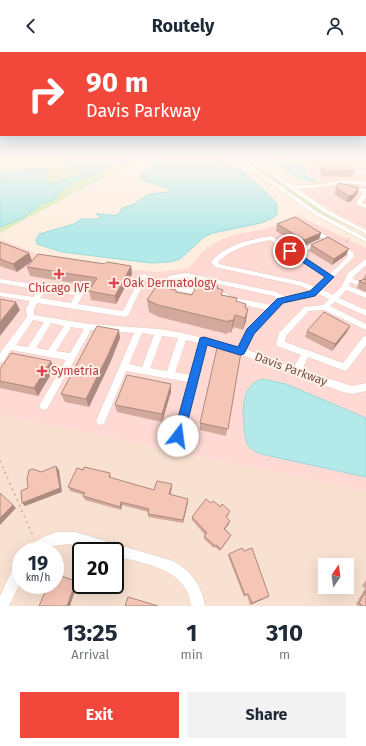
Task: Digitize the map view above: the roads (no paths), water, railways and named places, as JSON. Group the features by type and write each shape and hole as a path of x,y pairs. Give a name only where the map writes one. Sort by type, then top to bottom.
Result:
{"street":[{"path":"276,185 320,216 366,240"},
{"path":"287,185 339,219 366,232"},
{"path":"290,187 308,188 321,185"},
{"path":"343,186 366,192 359,204 366,206"},
{"path":"307,198 308,188"},
{"path":"240,351 250,332 272,308 284,299 312,294 318,290 350,256 351,254 305,226"},
{"path":"330,277 271,238 236,246 222,253 214,262 217,266 297,282 318,290 366,313"},
{"path":"295,254 328,239"},
{"path":"325,307 345,287 350,275 366,261"},
{"path":"272,308 229,298 212,291 194,291 168,286 170,278 186,275 276,294 284,299"},
{"path":"121,329 125,314 144,276"},
{"path":"349,279 360,284"},
{"path":"0,281 80,293 73,306"},
{"path":"345,287 366,296"},
{"path":"0,360 31,317 30,311 44,288"},
{"path":"0,294 125,314"},
{"path":"366,327 325,307 307,309 282,335 280,344 345,367 366,339"},
{"name":"Davis Parkway","path":"31,317 89,327 139,330 182,336 240,351 348,389 360,390 366,387"},
{"path":"30,350 49,320"},
{"path":"50,354 69,324"},
{"path":"44,406 89,327"},
{"path":"101,421 139,330"},
{"path":"145,370 159,332"},
{"path":"170,375 182,336"},
{"path":"178,436 204,341"},
{"path":"10,347 71,357"},
{"path":"297,370 306,354"},
{"path":"124,366 193,379"},
{"path":"46,542 58,538 76,538 169,565 179,570 190,583 198,606"},
{"path":"2,606 12,585"}],"water":[{"path":"0,185 68,185 55,199 42,204 23,218 0,227"},
{"path":"157,185 259,185 277,204 277,214 273,218 261,223 213,233 204,237 180,259 169,262 151,263 62,252 37,244 36,240 39,234 74,224 81,219 97,219 101,217 96,214 118,215 122,208 134,204 149,194 169,192 167,188"},
{"path":"263,379 286,384 366,418 366,477 261,454 254,451 248,445 245,436 243,412 247,391 256,382"}],"place":[{"name":"Chicago IVF","path":"59,274"},
{"name":"Oak Dermatology","path":"114,283"},
{"name":"Symetria","path":"42,371"}]}
